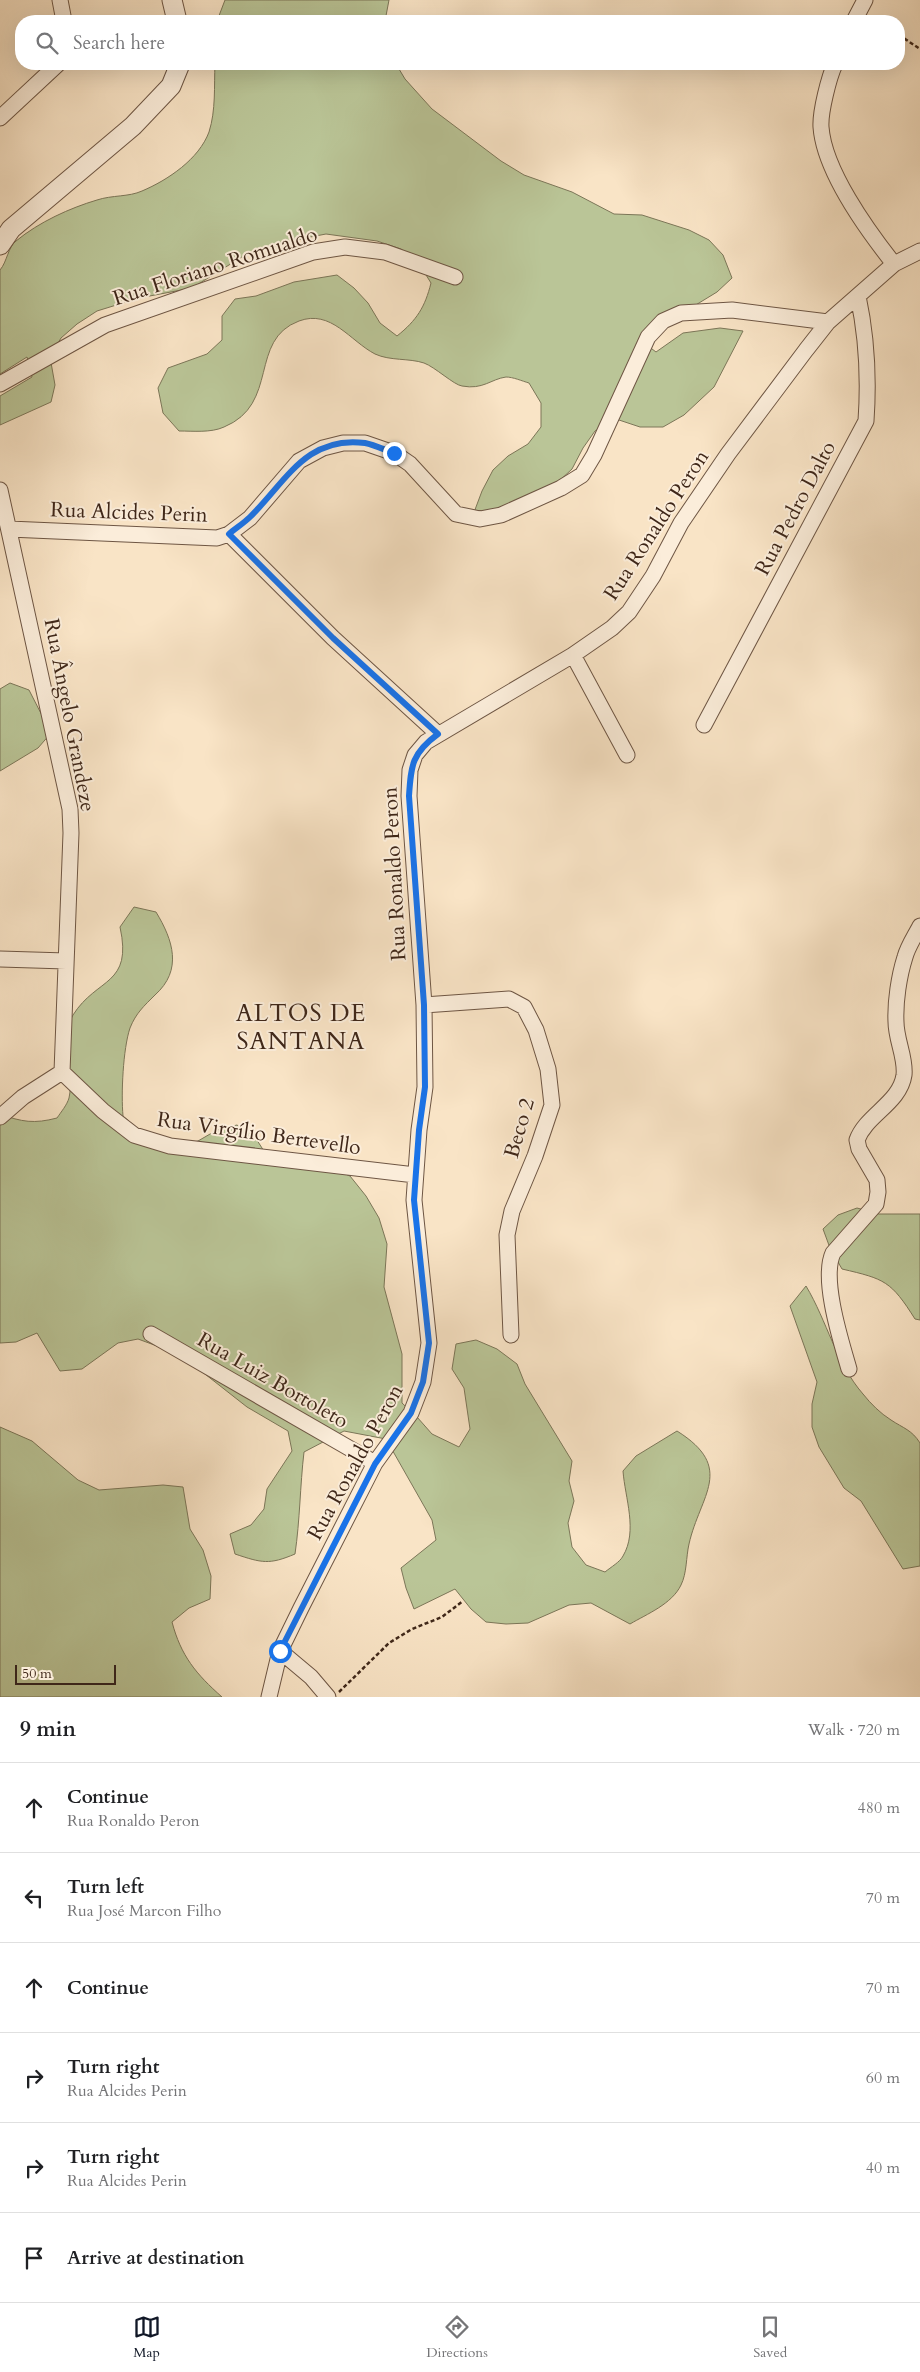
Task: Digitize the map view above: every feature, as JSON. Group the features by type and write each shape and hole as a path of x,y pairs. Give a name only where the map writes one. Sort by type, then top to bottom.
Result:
{"street":[{"path":"60,0 63,15"},
{"path":"172,0 175,15"},
{"path":"857,15 865,0"},
{"path":"0,118 52,70"},
{"path":"0,244 11,229 133,126 171,86 178,70"},
{"path":"832,70 821,126 828,156 848,197 876,241 894,264"},
{"name":"Rua Floriano Romualdo","path":"0,384 105,325 313,252 345,247 385,252 455,277"},
{"name":"Rua Ronaldo Peron","path":"269,1697 280,1651 375,1464 411,1413 423,1382 429,1343 414,1200 425,1087 424,1005 409,796 410,770 415,755 438,734 573,655 612,628 629,612 653,576 682,523 728,454 828,322 894,264 920,251"},
{"name":"Rua Pedro Dalto","path":"704,725 866,420 869,384 864,322 858,296"},
{"name":"Rua Alcides Perin","path":"9,529 216,538 229,534 250,518 299,461 323,448 343,443 365,443 394,453 410,464 456,514 480,519 501,515 561,488 582,475 594,455 648,337 663,321 681,313 732,310 828,322"},
{"name":"Rua Ângelo Grandeze","path":"0,490 70,809 62,1072"},
{"path":"229,534 333,638 438,734"},
{"path":"573,655 627,755"},
{"path":"849,1370 836,1323 829,1272 830,1260 833,1253 876,1204 878,1192 876,1180 857,1140 866,1124 901,1086 904,1064 896,1022 898,994 905,957 920,926"},
{"path":"0,959 66,961"},
{"name":"Beco 2","path":"424,1005 510,999 524,1007 536,1030 548,1068 552,1105 535,1156 512,1211 507,1235 511,1336"},
{"path":"0,1117 23,1097 62,1072"},
{"name":"Rua Virgílio Bertevello","path":"62,1072 103,1111 134,1134 170,1146 415,1175"},
{"name":"Rua Luiz Bortoleto","path":"151,1334 375,1464"},
{"path":"280,1651 311,1677 328,1697"}],"path":[{"path":"905,39 920,49"},
{"path":"335,1697 389,1644 412,1629 442,1617 462,1601"}],"green space":[{"path":"225,0 389,0 386,15 219,15"},
{"path":"215,70 400,70 405,79 432,109 501,161 524,175 572,192 614,214 642,215 689,230 709,240 723,255 732,278 717,292 676,317 653,326 639,339 656,352 683,333 720,328 743,331 714,387 684,415 663,427 640,427 616,419 595,431 572,469 557,483 497,515 473,515 482,491 493,470 508,456 528,444 541,427 541,403 529,383 515,378 501,378 476,387 462,386 454,383 424,363 387,358 375,354 331,323 321,319 310,318 299,321 283,330 274,342 259,388 252,403 241,417 224,427 213,430 179,431 163,413 158,388 168,368 207,354 222,340 222,316 235,299 256,296 294,282 337,275 354,288 368,303 380,323 397,336 415,319 423,306 431,283 418,262 401,249 377,241 326,234 305,238 245,255 192,288 139,298 97,311 77,324 61,338 50,357 55,385 51,402 0,425 0,396 32,377 27,357 0,374 0,270 13,244 25,234 55,216 97,200 142,191 172,175 190,160 204,142 209,132 214,107"},
{"path":"10,683 29,690 51,733 38,748 0,771 0,689"},
{"path":"134,907 156,912 171,944 172,965 164,985 141,1010 130,1028 123,1072 123,1116 138,1129 178,1146 198,1141 217,1130 237,1125 255,1137 269,1159 329,1167 350,1176 366,1196 379,1218 387,1244 384,1287 402,1354 402,1403 432,1434 459,1447 470,1429 464,1388 452,1369 456,1344 476,1340 497,1349 517,1364 525,1384 572,1461 569,1481 574,1501 568,1523 572,1547 586,1565 605,1572 623,1556 630,1536 630,1525 623,1471 636,1456 677,1431 695,1444 705,1457 710,1470 709,1483 689,1544 683,1580 672,1598 630,1624 591,1603 569,1605 528,1623 506,1624 486,1622 471,1609 455,1589 414,1609 401,1568 436,1540 432,1520 386,1439 344,1431 304,1452 295,1554 265,1562 235,1554 230,1534 251,1525 264,1509 267,1489 292,1451 288,1431 247,1407 196,1367 157,1346 138,1339 118,1343 82,1369 60,1371 37,1333 16,1342 0,1343 0,1114 15,1119 41,1121 57,1118 64,1108 69,1098 70,1088 67,1045 69,1025 73,1015 82,1003 117,971 122,960 123,946 120,927"},
{"path":"857,1208 879,1214 920,1214 920,1320 915,1319 900,1297 886,1284 878,1279 842,1269 830,1248 823,1229 838,1215"},
{"path":"806,1286 854,1382 876,1408 910,1432 920,1443 920,1566 903,1569 861,1501 844,1488 819,1447 812,1427 812,1404 817,1382 790,1306"},
{"path":"0,1427 32,1441 78,1480 99,1490 163,1485 183,1487 190,1529 203,1550 211,1576 210,1599 189,1608 172,1622 180,1645 191,1664 222,1697 0,1697"}],"district":[{"name":"ALTOS DE SANTANA","path":"301,1027"}],"route":[{"path":"280,1651 375,1464 411,1413 423,1382 429,1343 414,1200 419,1130 425,1087 424,1005 409,796 410,770 415,755 426,742 438,734 333,638 229,534 250,518 299,461 323,448 343,443 365,443 394,453"}]}
